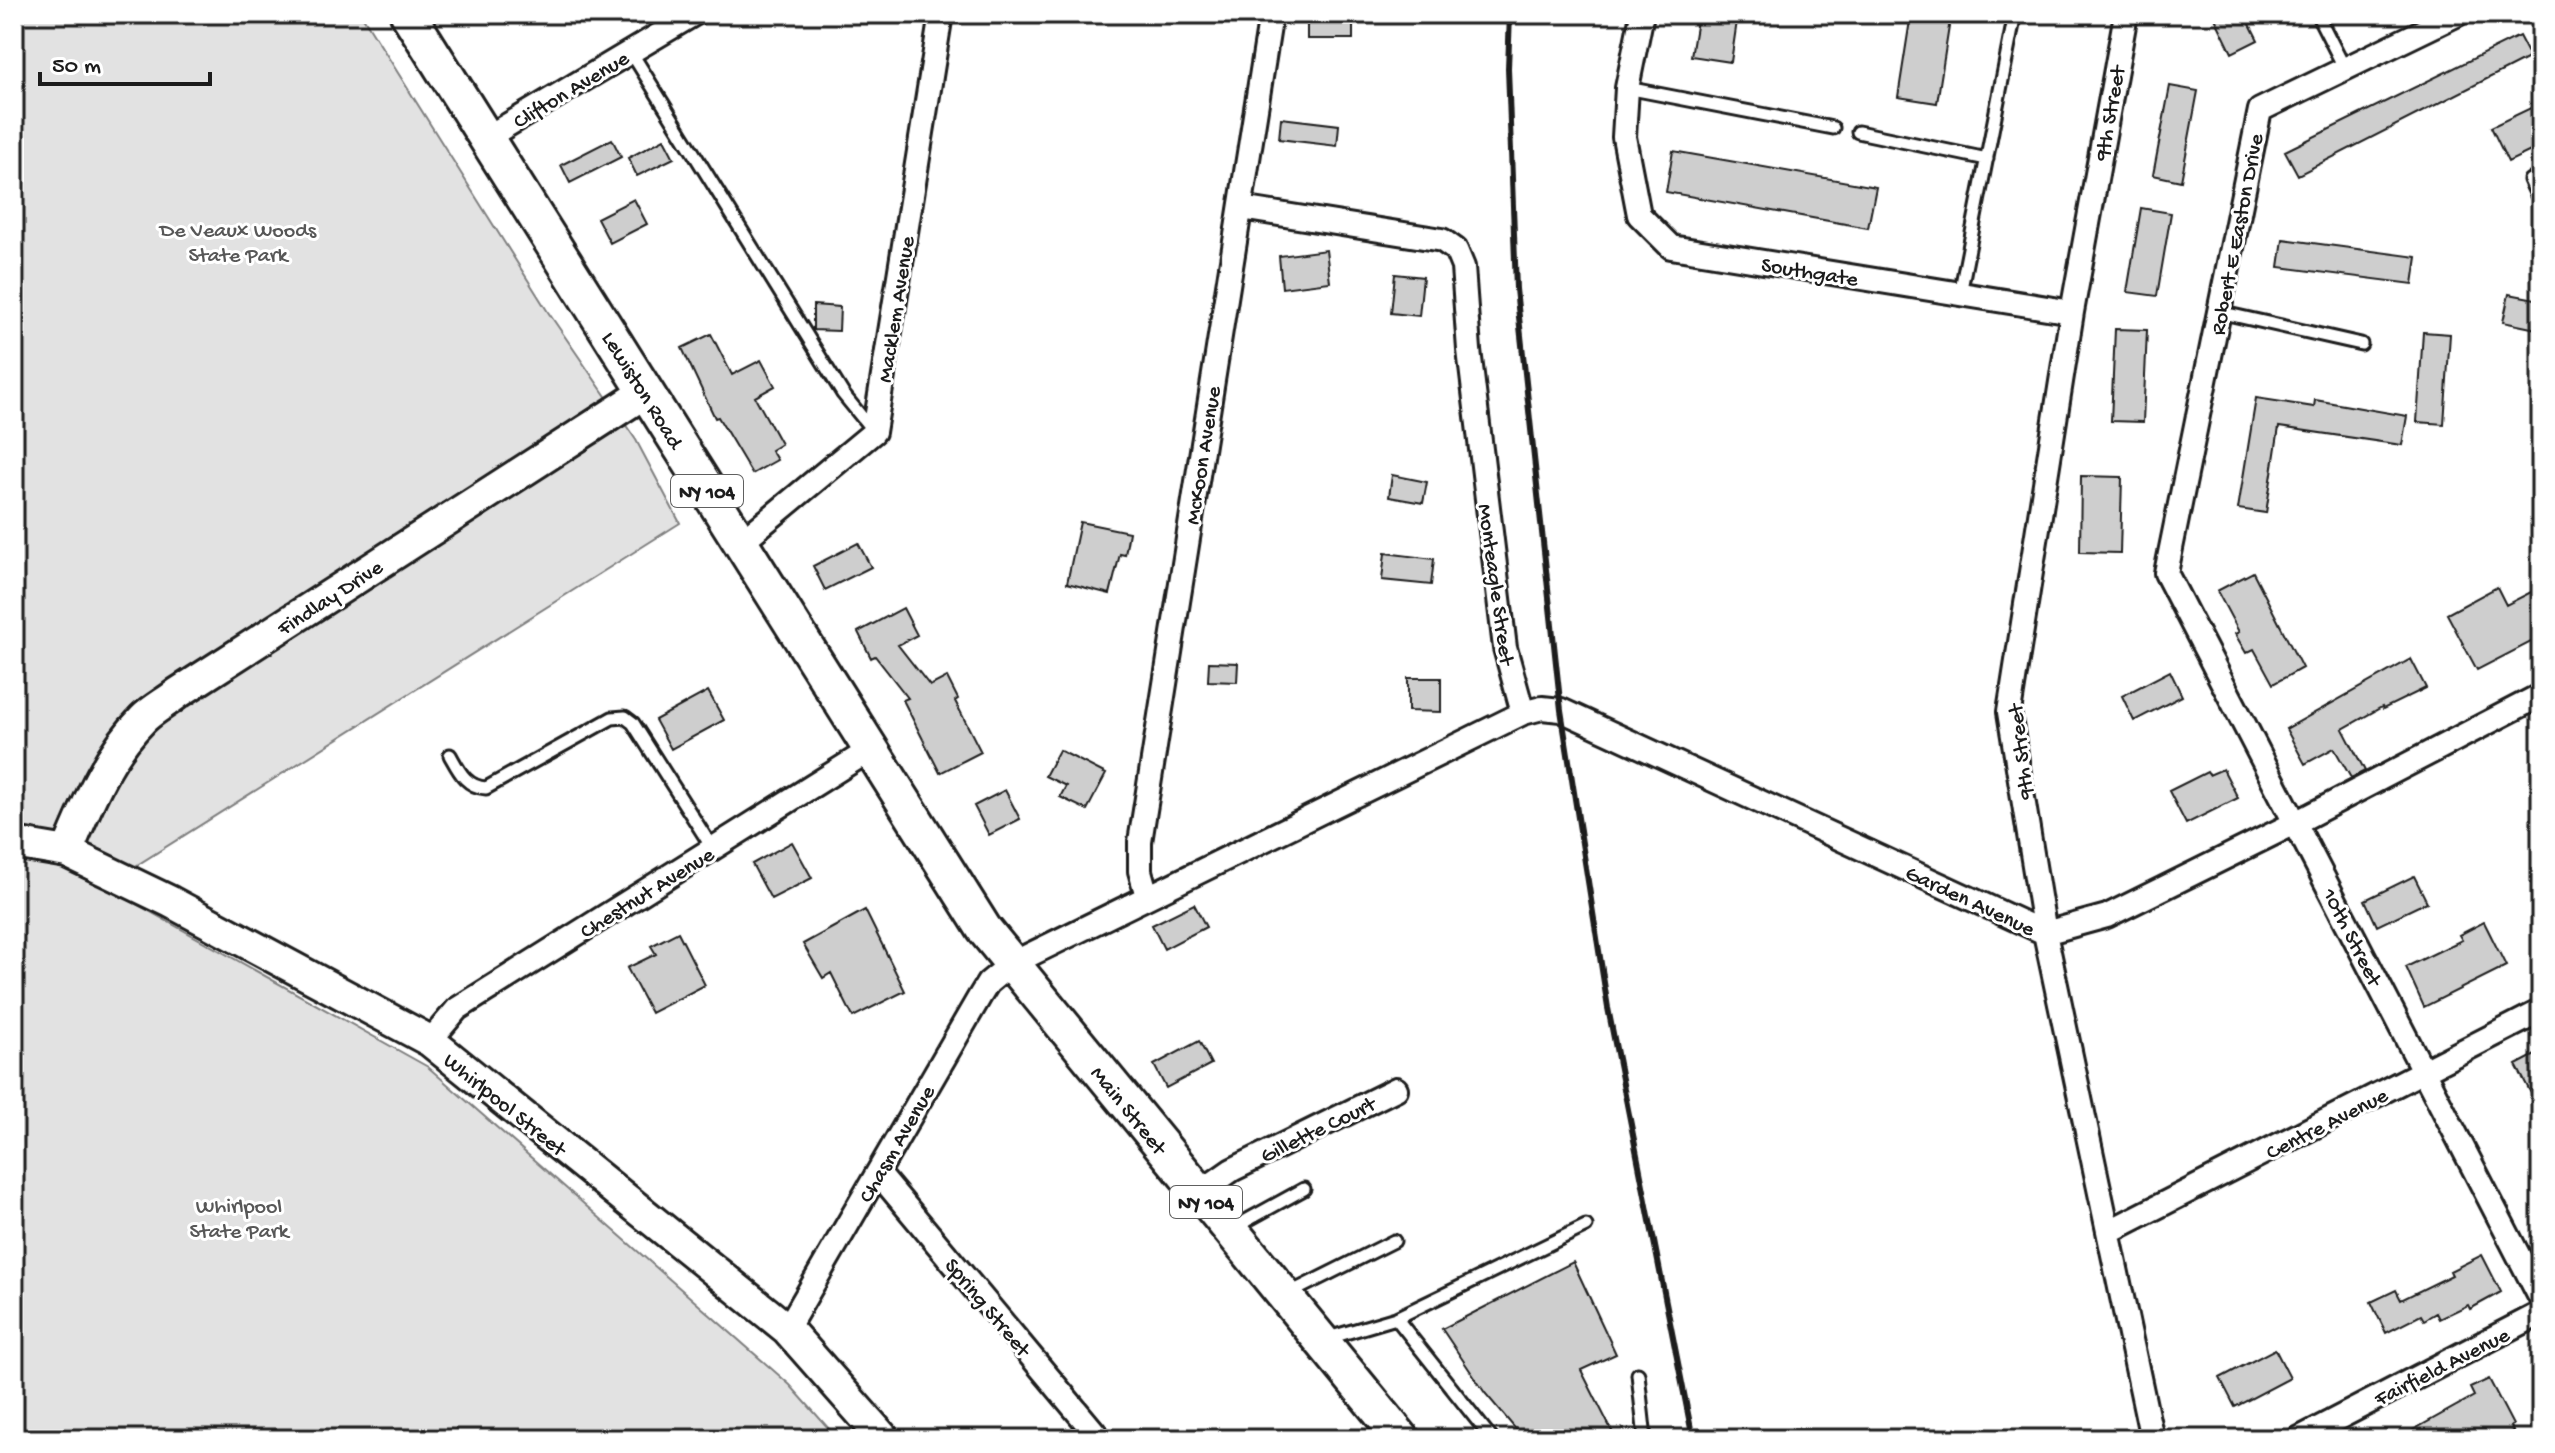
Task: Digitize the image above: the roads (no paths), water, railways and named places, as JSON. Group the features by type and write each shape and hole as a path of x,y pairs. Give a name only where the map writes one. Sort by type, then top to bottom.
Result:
{"main road":[{"name":"Lewiston Road","path":"408,14 954,884 1011,964"},
{"name":"Main Street","path":"1011,964 1402,1439"}],"street":[{"name":"Clifton Avenue","path":"486,138 694,14"},
{"name":"Macklem Avenue","path":"874,432 941,14"},
{"name":"McKoon Avenue","path":"1147,896 1140,871 1140,842 1271,14"},
{"name":"Southgate","path":"1642,14 1627,88 1624,137 1639,215 1671,247 2072,312"},
{"name":"9th Street","path":"2126,14 2072,312 2009,712 2045,933 2152,1439"},
{"name":"Robert E Easton Drive","path":"2166,573 2260,110 2458,14"},
{"name":"Monteagle Street","path":"1241,208 1442,240 1456,250 1463,267 1469,350 1505,648 1523,713"},
{"name":"Findlay Drive","path":"67,852 88,801 117,750 144,718 646,392"},
{"path":"740,543 874,432"},
{"name":"10th Street","path":"2166,573 2541,1299"},
{"name":"Garden Avenue","path":"1523,713 1542,708 1561,710 2045,933 2107,916 2295,823 2541,695"},
{"path":"1011,964 1523,713"},
{"name":"Chestnut Avenue","path":"430,1041 457,1009 870,750"},
{"name":"Whirlpool Street","path":"14,843 67,852 171,902 430,1041 787,1329 884,1439"},
{"name":"Chasm Avenue","path":"787,1329 988,983 1011,964"},
{"name":"Centre Avenue","path":"2110,1231 2541,1011"},
{"name":"Gillette Court","path":"1199,1193 1232,1170 1396,1089"},
{"name":"Spring Street","path":"878,1173 1100,1439"},
{"name":"Fairfield Avenue","path":"2298,1439 2541,1313"}],"lane":[{"path":"1960,294 2015,14"},
{"path":"2317,14 2345,69"},
{"path":"631,52 843,394 874,432"},
{"path":"1627,88 1833,128"},
{"path":"1858,132 1987,159"},
{"path":"2530,180 2541,204"},
{"path":"2219,312 2361,344"},
{"path":"450,755 467,782 476,788 486,788 612,718 625,717 633,723 713,849"},
{"path":"1229,1230 1304,1189"},
{"path":"1320,1340 1396,1318 1586,1226"},
{"path":"1284,1297 1394,1241"},
{"path":"1396,1318 1492,1439"},
{"path":"1638,1374 1645,1439"}],"railway":[{"path":"1510,14 1508,68 1516,289 1561,710 1608,1008 1693,1439"}],"park label":[{"name":"De Veaux Woods State Park","path":"238,240"},
{"name":"Whirlpool State Park","path":"239,1216"}]}
